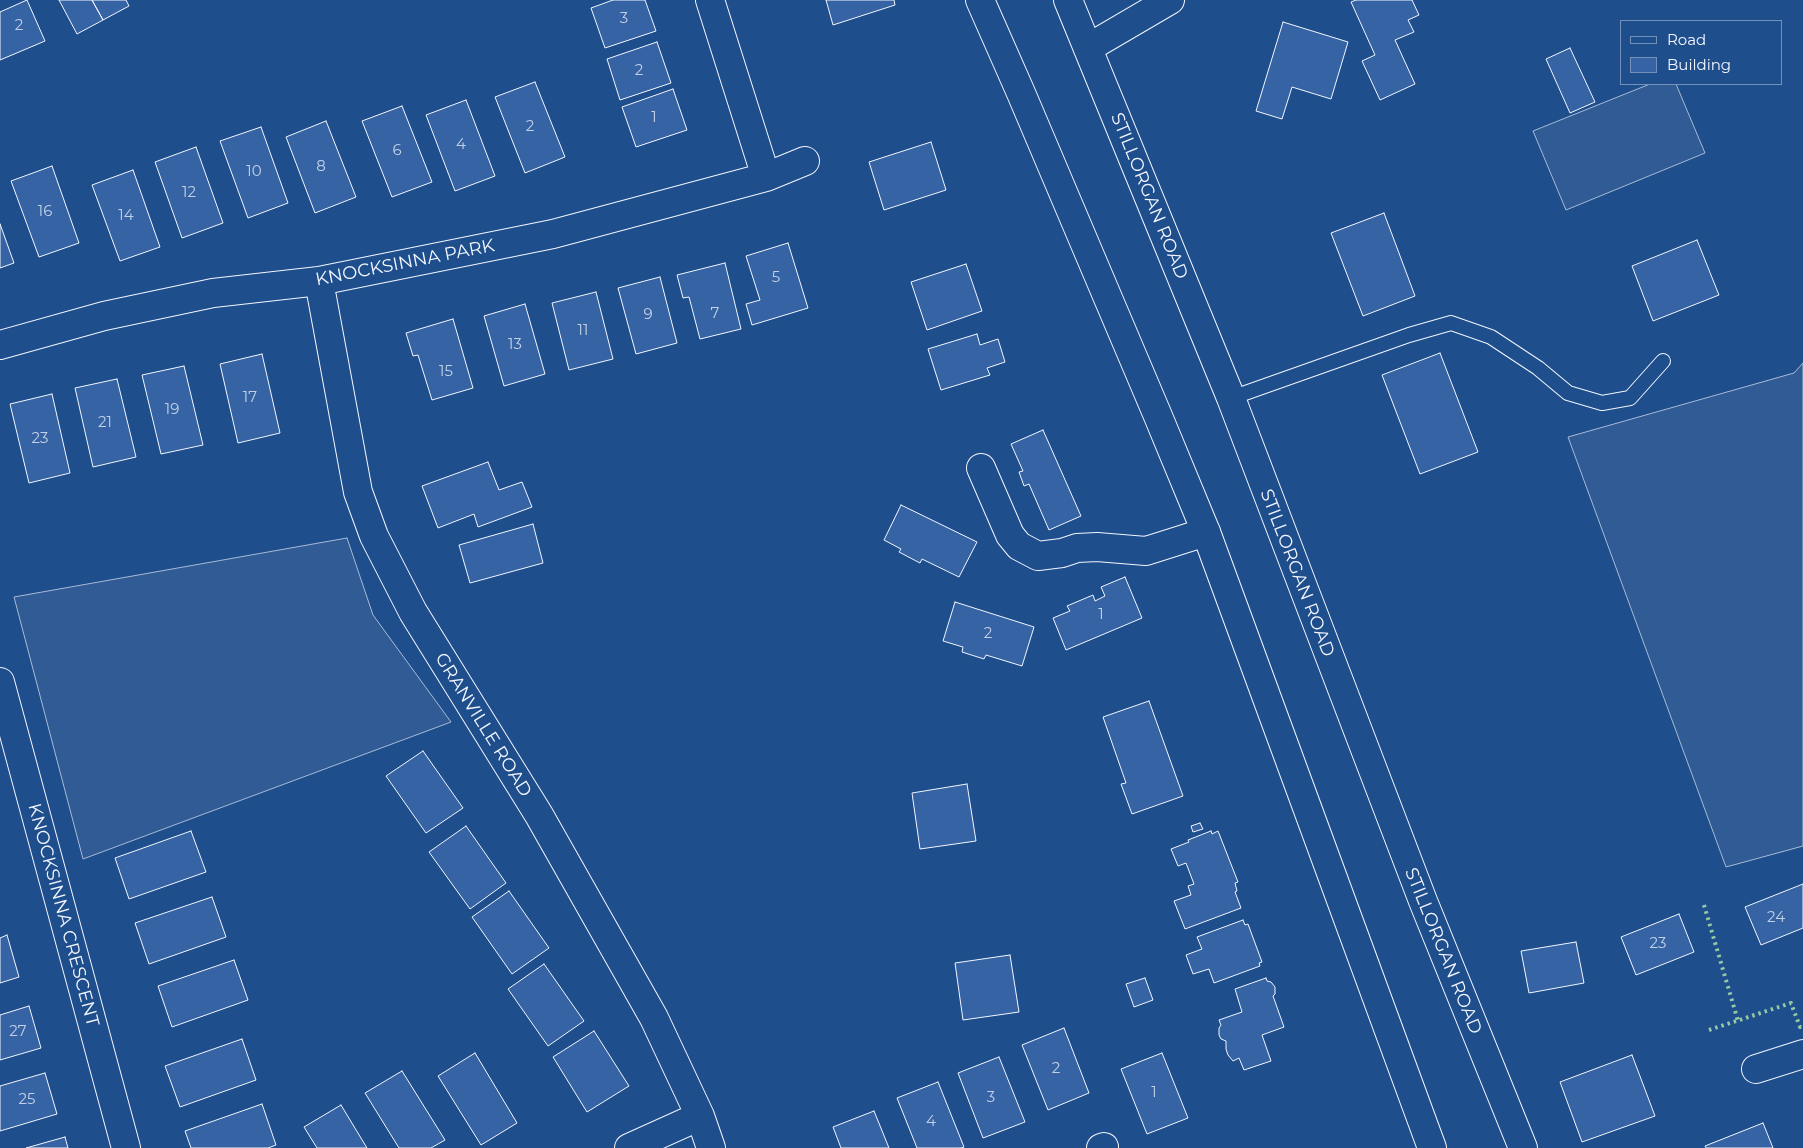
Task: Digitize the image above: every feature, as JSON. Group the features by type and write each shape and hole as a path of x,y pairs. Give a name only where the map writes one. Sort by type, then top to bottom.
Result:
{"main road":[{"path":"710,0 766,177"},
{"path":"980,0 1206,532 1432,1148"},
{"name":"STILLORGAN ROAD","path":"1068,0 1231,398 1423,901 1523,1148"},
{"path":"1088,48 1170,0"},
{"name":"KNOCKSINNA PARK","path":"0,344 104,316 213,293 319,280 553,234 766,177 805,161"},
{"name":"GRANVILLE ROAD","path":"319,280 358,492 374,536 413,612 539,815 654,1018 700,1116 711,1148"},
{"path":"981,468 1010,535 1019,546 1038,556 1062,553 1077,548 1097,547 1146,551 1206,532"},
{"name":"KNOCKSINNA CRESCENT","path":"0,682 126,1148"},
{"path":"1756,1069 1803,1054"},
{"path":"629,1148 700,1116"}],"lane":[{"path":"1231,398 1408,335 1451,323 1491,337 1538,368 1568,393 1602,403 1630,398 1663,362"}],"shaded area":[{"path":"1648,85 1676,85 1705,153 1566,210 1533,131"},
{"path":"1803,363 1803,846 1726,867 1568,437 1794,373"},
{"path":"347,538 373,615 451,722 83,859 14,597"}],"building":[{"path":"27,0 45,41 0,60 0,12"},
{"path":"59,0 92,0 103,20 77,34"},
{"path":"92,0 126,0 129,6 103,20"},
{"path":"613,0 645,0 656,31 605,48 591,8"},
{"path":"826,0 894,0 895,5 833,25"},
{"path":"1356,0 1412,0 1419,15 1408,20 1414,32 1395,40 1415,84 1380,100 1362,61 1375,55 1351,2"},
{"path":"1283,22 1348,42 1331,99 1292,87 1282,119 1256,111"},
{"path":"657,42 671,83 620,100 607,59"},
{"path":"1570,48 1595,102 1570,113 1546,59"},
{"path":"535,82 565,157 525,173 495,97"},
{"path":"673,89 687,130 636,147 622,107"},
{"path":"466,100 495,176 455,191 426,115"},
{"path":"402,106 432,182 392,197 362,121"},
{"path":"326,121 356,197 315,213 286,137"},
{"path":"261,127 288,203 248,218 220,141"},
{"path":"931,142 946,190 884,210 869,162"},
{"path":"196,147 223,223 182,238 155,162"},
{"path":"52,166 79,243 39,257 11,181"},
{"path":"133,170 160,247 120,261 92,185"},
{"path":"1384,213 1415,296 1363,316 1331,233"},
{"path":"0,224 14,263 0,268"},
{"path":"1697,240 1719,295 1653,321 1632,266"},
{"path":"788,243 808,308 752,325 746,304 760,300 746,256"},
{"path":"725,263 741,329 700,339 689,297 683,298 677,275"},
{"path":"966,264 982,311 927,330 911,282"},
{"path":"660,277 677,343 636,354 618,288"},
{"path":"596,292 613,359 569,370 552,303"},
{"path":"525,304 545,374 504,386 484,316"},
{"path":"453,319 473,388 432,400 418,355 413,356 406,333"},
{"path":"977,334 980,345 998,339 1005,362 987,368 990,375 941,390 928,349"},
{"path":"1440,353 1478,452 1420,474 1382,375"},
{"path":"262,354 280,433 238,443 220,364"},
{"path":"184,366 203,445 161,454 142,375"},
{"path":"117,379 136,457 93,467 75,388"},
{"path":"52,394 70,473 29,483 10,404"},
{"path":"1043,430 1081,516 1049,530 1029,484 1024,486 1019,472 1023,471 1011,444"},
{"path":"488,462 499,490 522,482 532,507 478,527 474,514 438,528 422,486"},
{"path":"901,505 977,542 959,577 922,559 920,563 899,552 901,549 884,540"},
{"path":"533,524 543,563 470,583 459,545"},
{"path":"1125,577 1142,618 1066,650 1053,618 1070,611 1067,606 1093,595 1095,601 1105,596 1101,587"},
{"path":"955,602 1034,627 1022,666 986,655 984,659 962,652 963,647 943,641"},
{"path":"1149,701 1183,796 1132,814 1121,784 1126,783 1103,717"},
{"path":"423,751 463,808 426,833 386,776"},
{"path":"967,784 976,841 920,849 912,793"},
{"path":"1200,823 1203,829 1193,832 1191,826"},
{"path":"466,826 506,883 470,909 429,852"},
{"path":"191,831 206,872 129,899 115,858"},
{"path":"1211,831 1212,834 1218,831 1238,882 1235,883 1237,891 1235,892 1241,908 1185,929 1174,901 1191,895 1188,886 1194,884 1186,863 1178,866 1171,849"},
{"path":"1803,884 1803,928 1761,945 1745,907"},
{"path":"509,891 549,948 512,974 472,917"},
{"path":"212,897 226,937 149,964 135,923"},
{"path":"1679,914 1694,952 1636,975 1621,937"},
{"path":"1243,920 1245,925 1248,924 1262,962 1259,963 1260,966 1214,983 1209,969 1193,974 1186,955 1202,949 1197,937"},
{"path":"7,935 19,977 0,983 0,938"},
{"path":"1576,942 1584,983 1529,993 1521,951"},
{"path":"1010,955 1019,1012 963,1020 955,963"},
{"path":"234,960 248,1000 172,1027 158,986"},
{"path":"544,964 584,1021 548,1046 508,989"},
{"path":"1145,978 1153,1000 1134,1007 1126,984"},
{"path":"1266,978 1275,987 1275,994 1273,996 1284,1027 1262,1035 1271,1061 1244,1070 1239,1058 1233,1061 1228,1055 1226,1041 1221,1039 1219,1035 1221,1025 1219,1020 1242,1012 1235,989"},
{"path":"29,1006 41,1048 0,1060 0,1015"},
{"path":"1064,1028 1089,1093 1048,1110 1022,1045"},
{"path":"594,1031 629,1086 587,1112 553,1057"},
{"path":"242,1039 256,1080 180,1107 165,1066"},
{"path":"475,1053 517,1123 481,1145 438,1076"},
{"path":"1162,1053 1188,1118 1147,1134 1121,1069"},
{"path":"1632,1055 1655,1116 1582,1142 1560,1082"},
{"path":"999,1057 1025,1122 983,1138 958,1073"},
{"path":"402,1071 445,1140 431,1148 399,1148 365,1093"},
{"path":"45,1073 57,1114 0,1131 0,1086"},
{"path":"938,1082 964,1147 917,1148 897,1098"},
{"path":"262,1104 276,1145 268,1148 191,1148 185,1131"},
{"path":"341,1105 367,1148 317,1148 304,1127"},
{"path":"874,1111 889,1148 841,1148 833,1127"},
{"path":"1763,1123 1773,1148 1706,1148 1705,1146"},
{"path":"65,1137 68,1148 26,1148"}],"hedge":[{"path":"1704,905 1738,1021"},
{"path":"1709,1030 1791,1003 1800,1027 1803,1026"}]}
